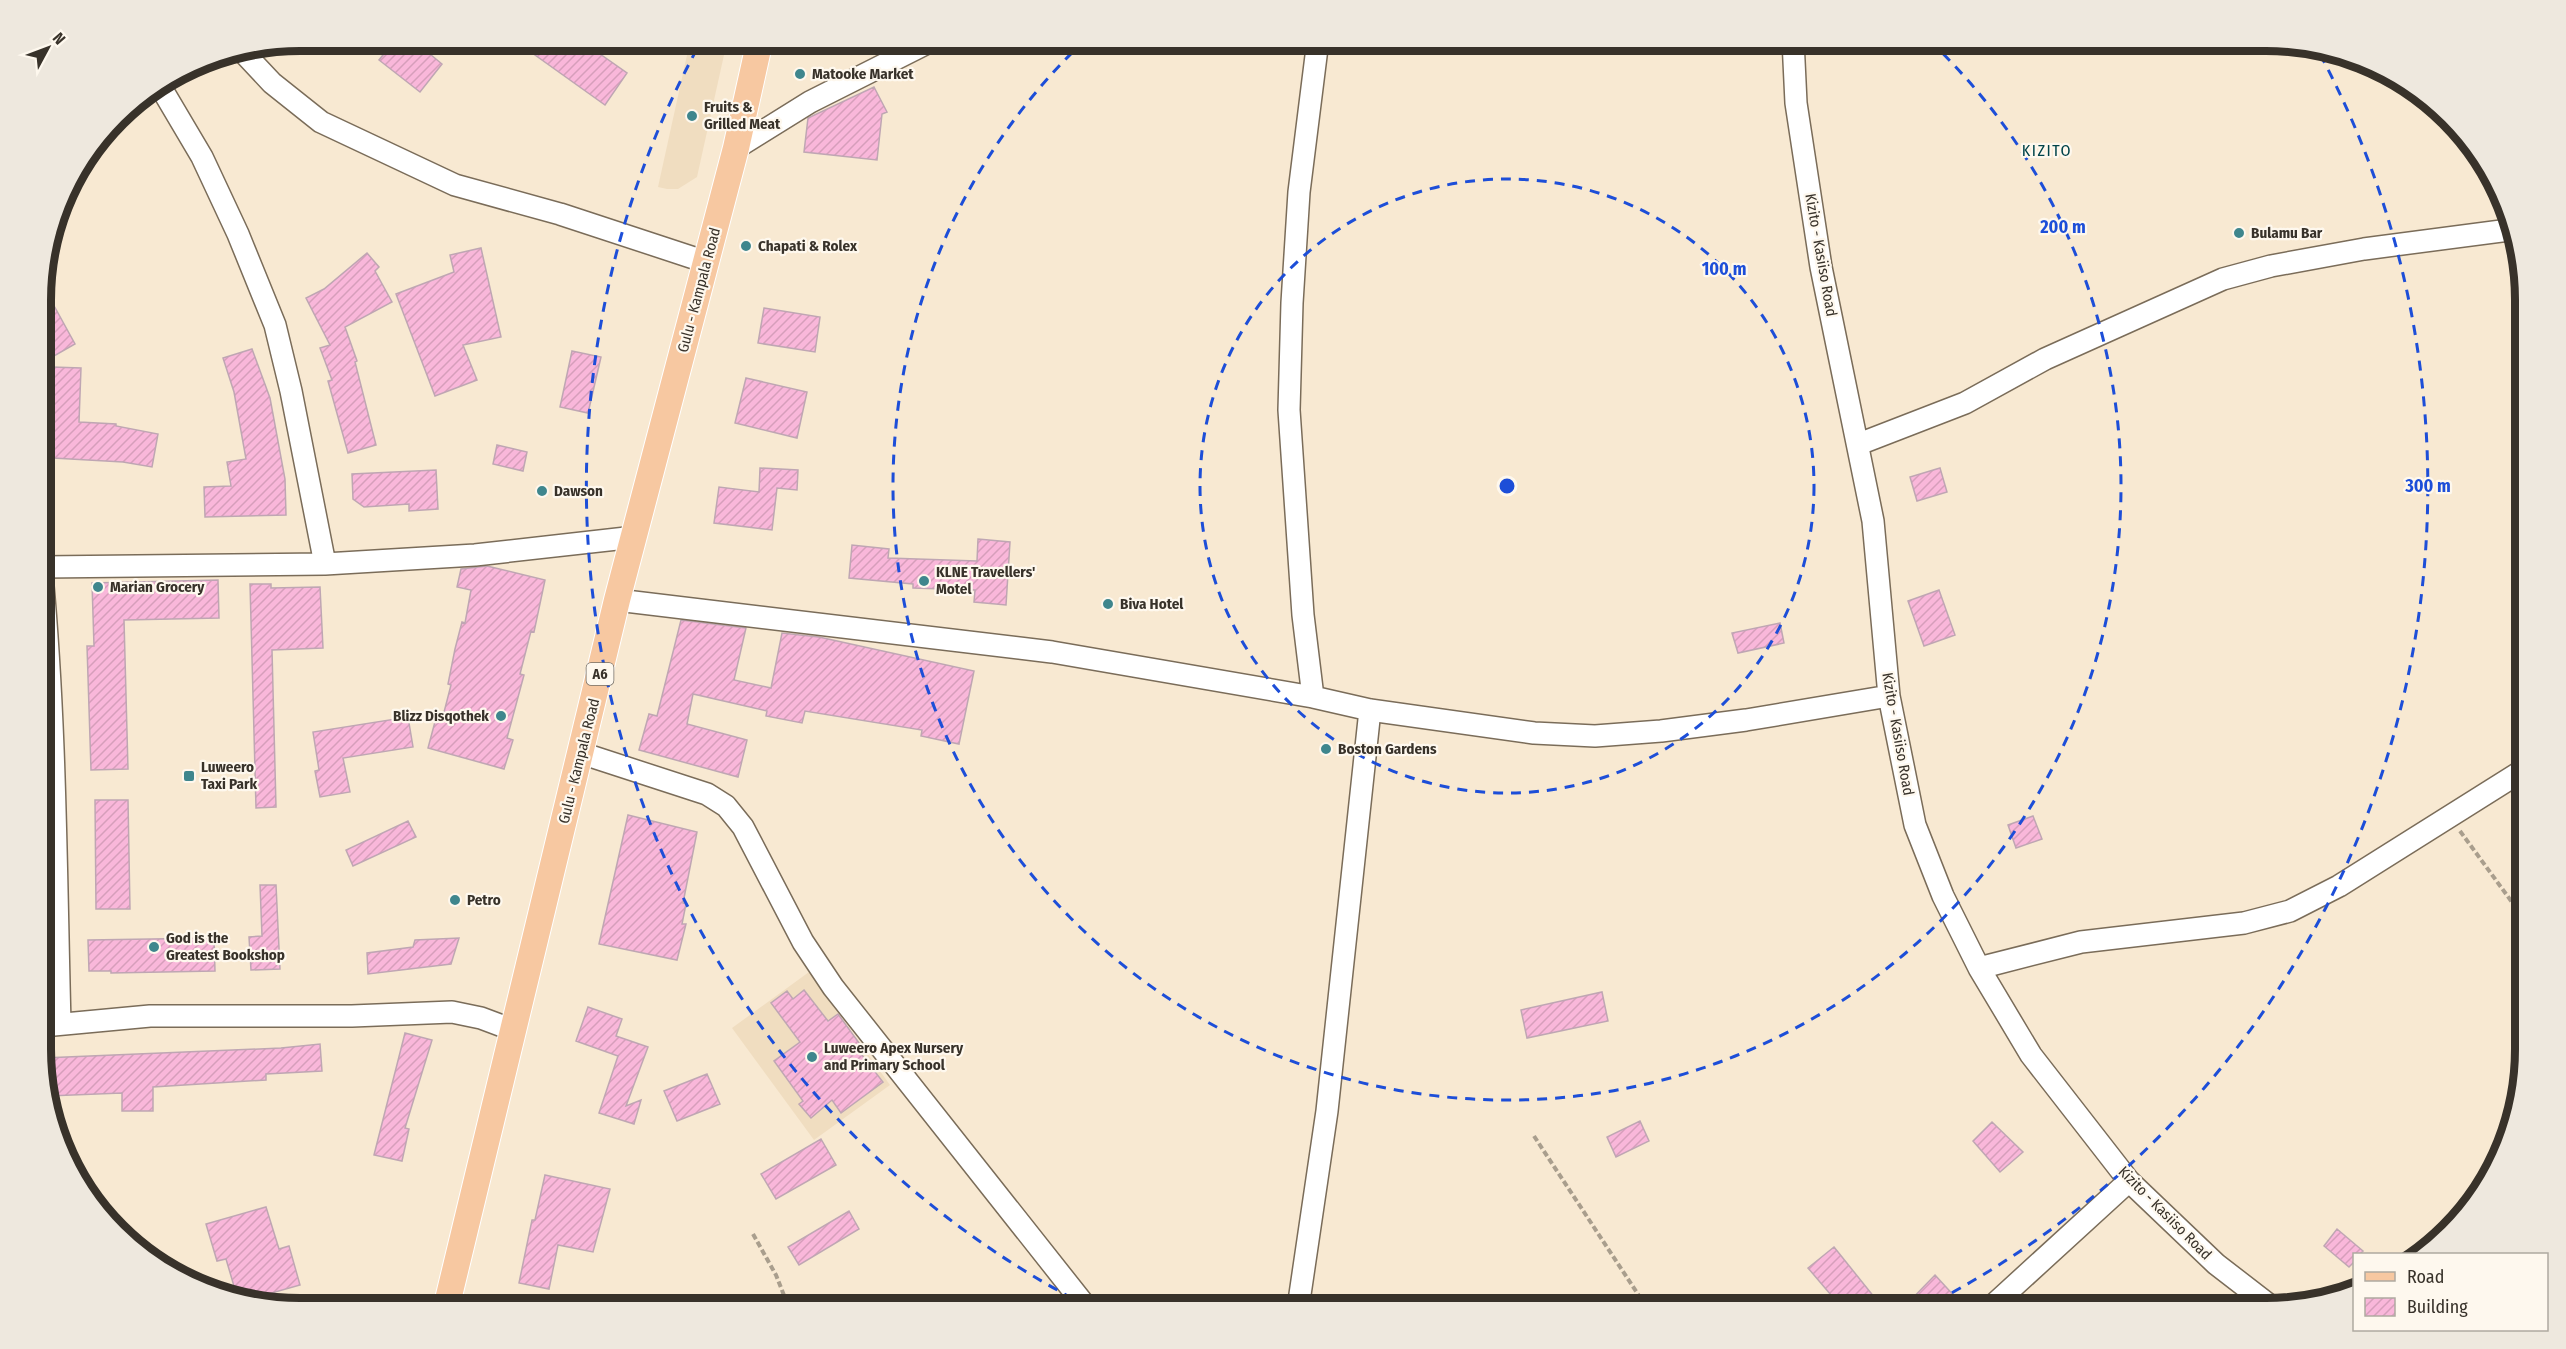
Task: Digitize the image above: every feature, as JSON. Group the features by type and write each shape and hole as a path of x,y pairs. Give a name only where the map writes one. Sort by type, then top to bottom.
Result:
{"main road":[{"name":"Gulu - Kampala Road","path":"448,1298 617,600 736,148 758,51"}],"street":[{"path":"736,148 810,102 911,51"},
{"path":"1313,697 1303,615 1290,410 1292,303 1299,192 1317,51"},
{"name":"Kizito - Kasiiso Road","path":"1794,51 1796,103 1821,267 1873,521 1889,696 1915,825 1944,896 1979,968 2031,1055 2129,1181 2216,1264 2260,1298"},
{"path":"247,57 272,84 321,122 444,180 706,262"},
{"path":"164,92 202,157 238,234 275,325 291,391 325,564"},
{"path":"1859,444 1965,403 2045,358 2223,279 2271,266 2364,249 2505,231"},
{"path":"51,567 325,564 475,555 635,537"},
{"path":"617,600 1052,652 1313,697 1370,710 1534,733 1595,736 1661,731 1735,722 1889,696"},
{"path":"1299,1298 1327,1112 1370,710"},
{"path":"51,732 51,1025 150,1016 352,1016 452,1012 481,1018 513,1030"},
{"path":"581,753 707,794 726,806 743,827 803,942 833,987 1079,1298"},
{"path":"1979,968 2081,942 2244,923 2290,911 2339,886 2515,775"},
{"path":"2001,1298 2129,1181"}],"path":[{"path":"2450,816 2515,906"},
{"path":"1534,1136 1640,1298"},
{"path":"753,1234 776,1275 785,1298"}],"shaded area":[{"name":"Fruits & Grilled Meat","path":"688,51 708,51 724,55 697,177 678,189 658,187"},
{"name":"Luweero Apex Nursery and Primary School","path":"809,972 890,1085 814,1140 732,1028"}],"building":[{"path":"386,51 426,51 442,64 420,92 379,60"},
{"path":"529,51 596,51 627,73 605,105"},
{"path":"874,87 887,112 882,114 877,160 804,152 808,118"},
{"path":"481,248 501,337 463,345 477,380 435,396 396,294 454,272 450,255"},
{"path":"367,253 379,267 375,271 392,302 345,327 357,361 355,362 376,445 348,453 328,381 332,380 320,348 330,345 306,298 324,289"},
{"path":"51,300 75,344 51,358"},
{"path":"764,308 820,317 815,352 758,343"},
{"path":"252,349 270,398 285,479 286,515 205,517 204,487 231,486 227,462 246,459 234,392 223,358"},
{"path":"572,351 601,357 588,413 560,407"},
{"path":"52,367 81,368 79,422 116,424 116,426 158,434 152,467 123,462 53,458 51,455"},
{"path":"746,378 807,392 797,438 735,423"},
{"path":"497,445 527,452 523,471 493,464"},
{"path":"760,468 798,470 797,490 777,488 772,530 714,523 719,487 759,492"},
{"path":"1940,468 1947,492 1917,501 1910,477"},
{"path":"436,470 438,509 409,511 409,504 364,507 353,499 352,474"},
{"path":"978,539 1010,542 1006,605 974,602 975,590 913,588 913,584 849,578 852,545 889,549 888,558 977,561"},
{"path":"487,566 545,580 534,632 531,631 520,674 524,675 507,738 513,740 504,769 428,748 436,718 442,720 451,685 448,684 455,649 462,622 465,623 471,590 457,587 461,569"},
{"path":"218,580 219,618 124,620 128,769 91,770 87,646 94,646 92,583"},
{"path":"250,584 271,584 271,588 320,587 323,648 272,650 276,807 256,808"},
{"path":"1939,590 1955,635 1924,646 1908,601"},
{"path":"681,620 746,628 734,680 771,688 782,633 819,637 974,671 959,744 921,736 922,730 805,711 802,723 766,716 767,711 693,694 687,724 747,740 738,777 639,750 649,714 657,716"},
{"path":"1780,623 1784,643 1738,653 1732,633"},
{"path":"408,717 413,747 343,758 350,792 320,797 315,771 319,770 313,732"},
{"path":"95,800 128,800 130,909 96,909"},
{"path":"628,815 697,832 683,903 686,904 682,924 686,924 677,960 599,944"},
{"path":"2033,816 2042,839 2016,848 2008,825"},
{"path":"408,821 416,837 353,866 346,850"},
{"path":"260,885 276,885 280,969 251,970 249,937 262,936"},
{"path":"214,938 215,971 111,973 111,971 89,971 88,940"},
{"path":"459,938 451,964 368,974 367,953 413,947 415,940"},
{"path":"804,990 828,1021 838,1014 862,1047 858,1050 883,1082 841,1113 832,1100 811,1118 799,1104 803,1101 774,1061 800,1042 771,1003 787,991 793,999"},
{"path":"1602,992 1608,1021 1527,1038 1521,1010"},
{"path":"588,1007 622,1019 616,1036 648,1047 626,1106 641,1100 634,1124 599,1113 618,1056 576,1041"},
{"path":"405,1033 432,1040 405,1128 409,1129 402,1161 374,1155"},
{"path":"320,1044 322,1071 266,1074 266,1080 153,1087 153,1111 122,1111 122,1093 56,1096 53,1081 52,1058 281,1048"},
{"path":"707,1074 720,1104 677,1121 664,1091"},
{"path":"1640,1121 1649,1141 1616,1157 1607,1137"},
{"path":"1992,1122 2023,1152 2000,1172 1973,1141"},
{"path":"821,1139 836,1165 776,1199 761,1174"},
{"path":"545,1175 610,1189 593,1252 558,1245 549,1289 519,1283 532,1220 535,1220"},
{"path":"266,1207 279,1249 289,1246 300,1285 264,1295 235,1290 226,1259 217,1261 206,1224"},
{"path":"849,1211 859,1229 799,1265 788,1247"},
{"path":"2337,1229 2363,1251 2353,1253 2353,1263 2349,1267 2324,1246"},
{"path":"1834,1247 1875,1298 1834,1298 1808,1268"},
{"path":"1935,1275 1956,1298 1913,1298"}],"place":[{"name":"Matooke Market","path":"800,74"},
{"name":"Fruits & Grilled Meat","path":"692,116"},
{"name":"Bulamu Bar","path":"2239,233"},
{"name":"Chapati & Rolex","path":"746,246"},
{"name":"Dawson","path":"542,491"},
{"name":"KLNE Travellers' Motel","path":"924,581"},
{"name":"Marian Grocery","path":"98,587"},
{"name":"Biva Hotel","path":"1108,604"},
{"name":"Blizz Disqothek","path":"501,716"},
{"name":"Boston Gardens","path":"1326,749"},
{"name":"Luweero Taxi Park","path":"189,776"},
{"name":"Petro","path":"455,900"},
{"name":"God is the Greatest Bookshop","path":"154,947"},
{"name":"Luweero Apex Nursery and Primary School","path":"812,1057"}],"district":[{"name":"KIZITO","path":"2047,150"}]}
